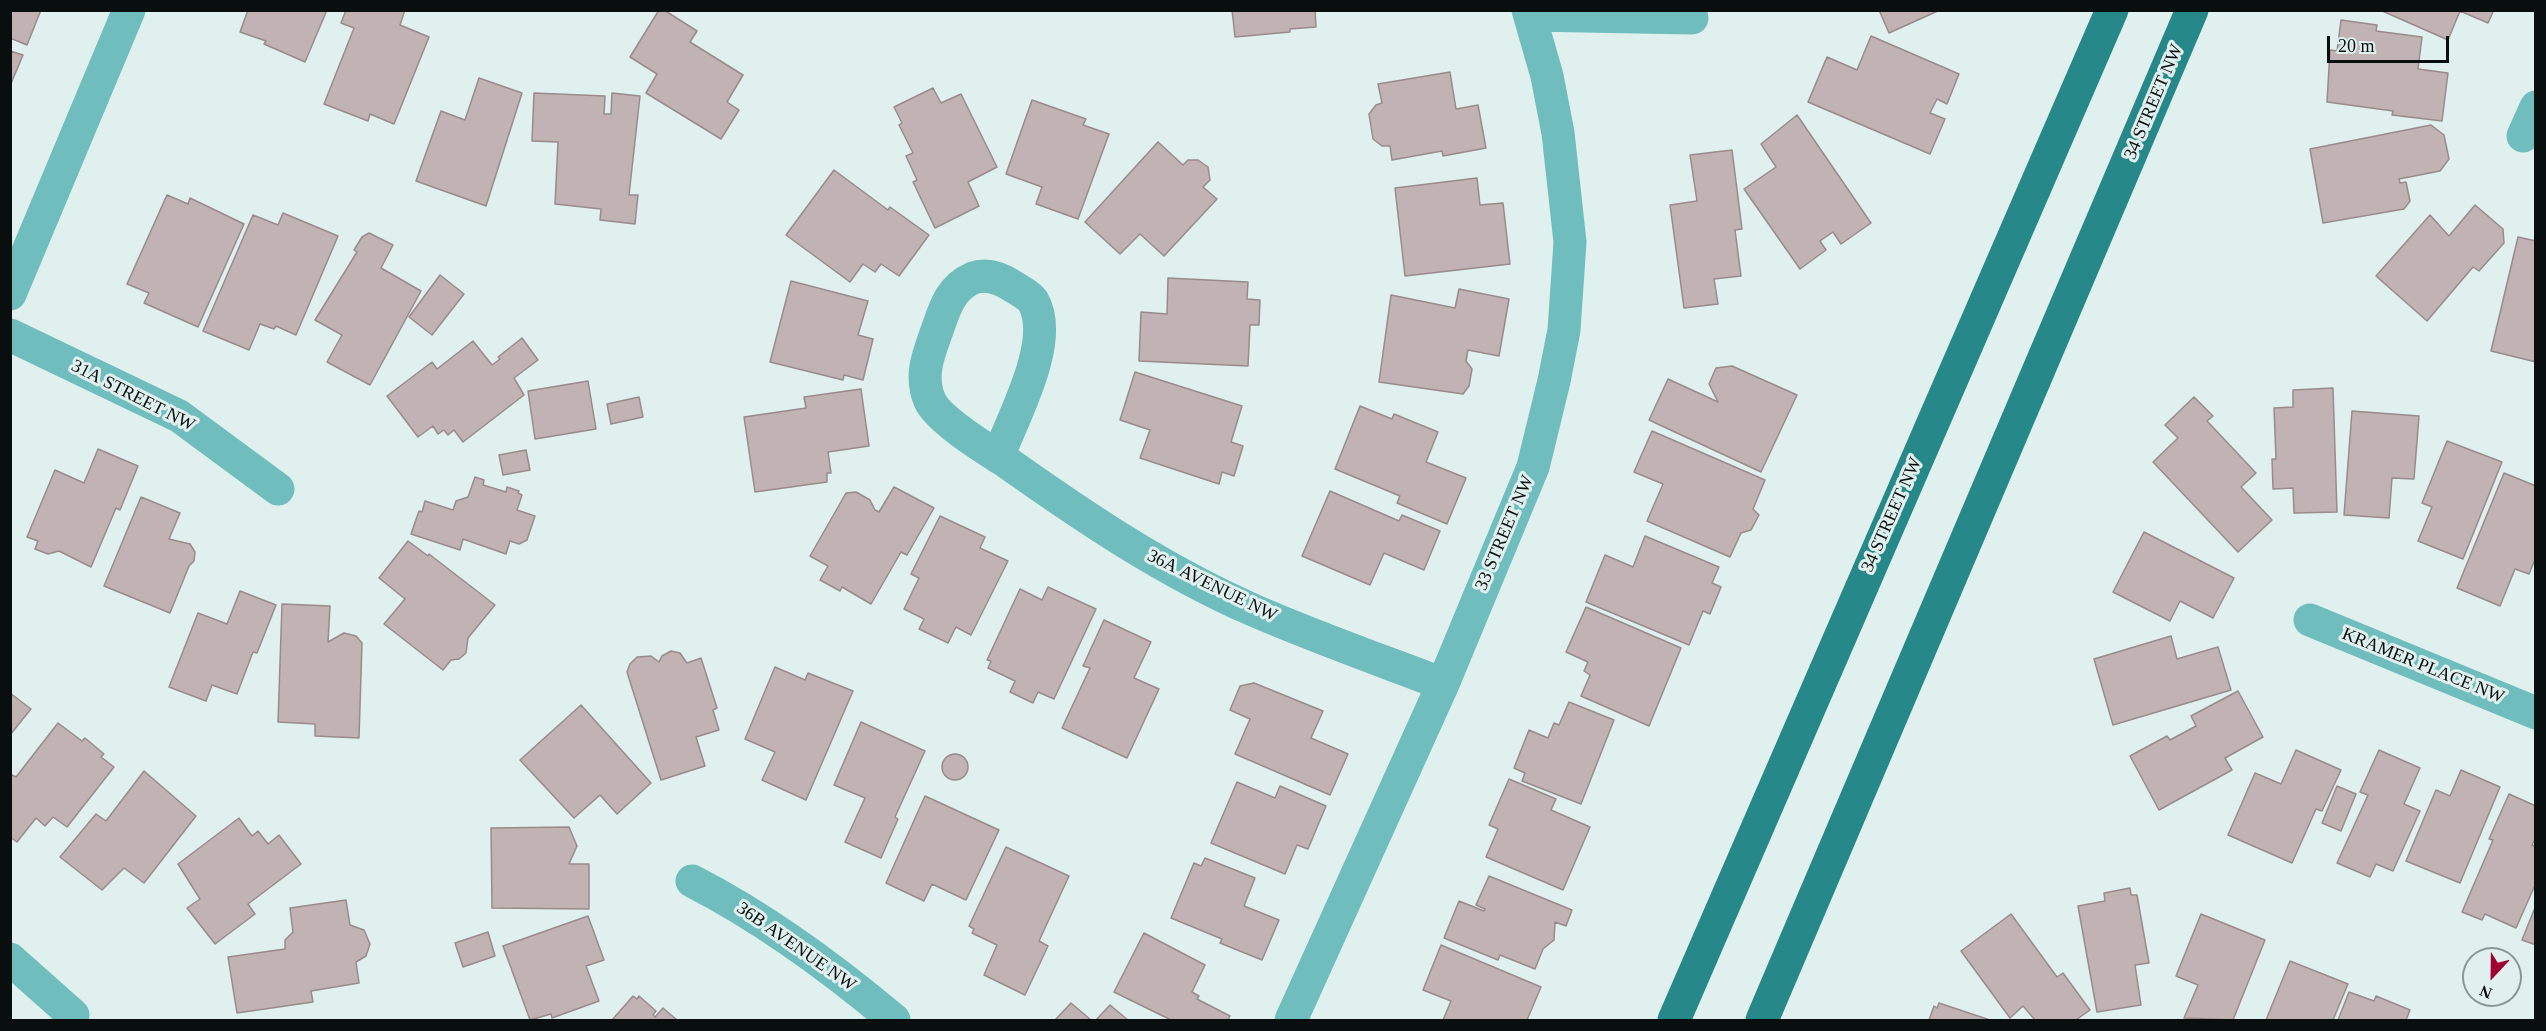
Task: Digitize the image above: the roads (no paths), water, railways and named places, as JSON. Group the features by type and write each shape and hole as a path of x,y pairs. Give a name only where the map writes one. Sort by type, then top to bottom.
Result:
{"main road":[{"name":"34 STREET NW","path":"1674,1020 2112,10"},
{"name":"34 STREET NW","path":"1762,1020 2192,10"}],"street":[{"path":"10,294 129,10"},
{"path":"1529,13 1692,18"},
{"name":"33 STREET NW","path":"1291,1020 1443,684 1533,467 1564,330 1570,242 1566,189 1547,76 1529,13"},
{"name":"36A AVENUE NW","path":"998,457 1038,354 1040,319 1032,299 1017,288 1001,278 977,277 959,285 948,299 926,360 924,380 931,403 958,429 998,457 1111,535 1186,577 1253,609 1443,684"},
{"name":"31A STREET NW","path":"10,335 179,416 278,489"},
{"name":"KRAMER PLACE NW","path":"2310,620 2535,712"},
{"name":"36B AVENUE NW","path":"692,881 726,899 830,966 894,1020"},
{"path":"10,959 73,1016"}]}
